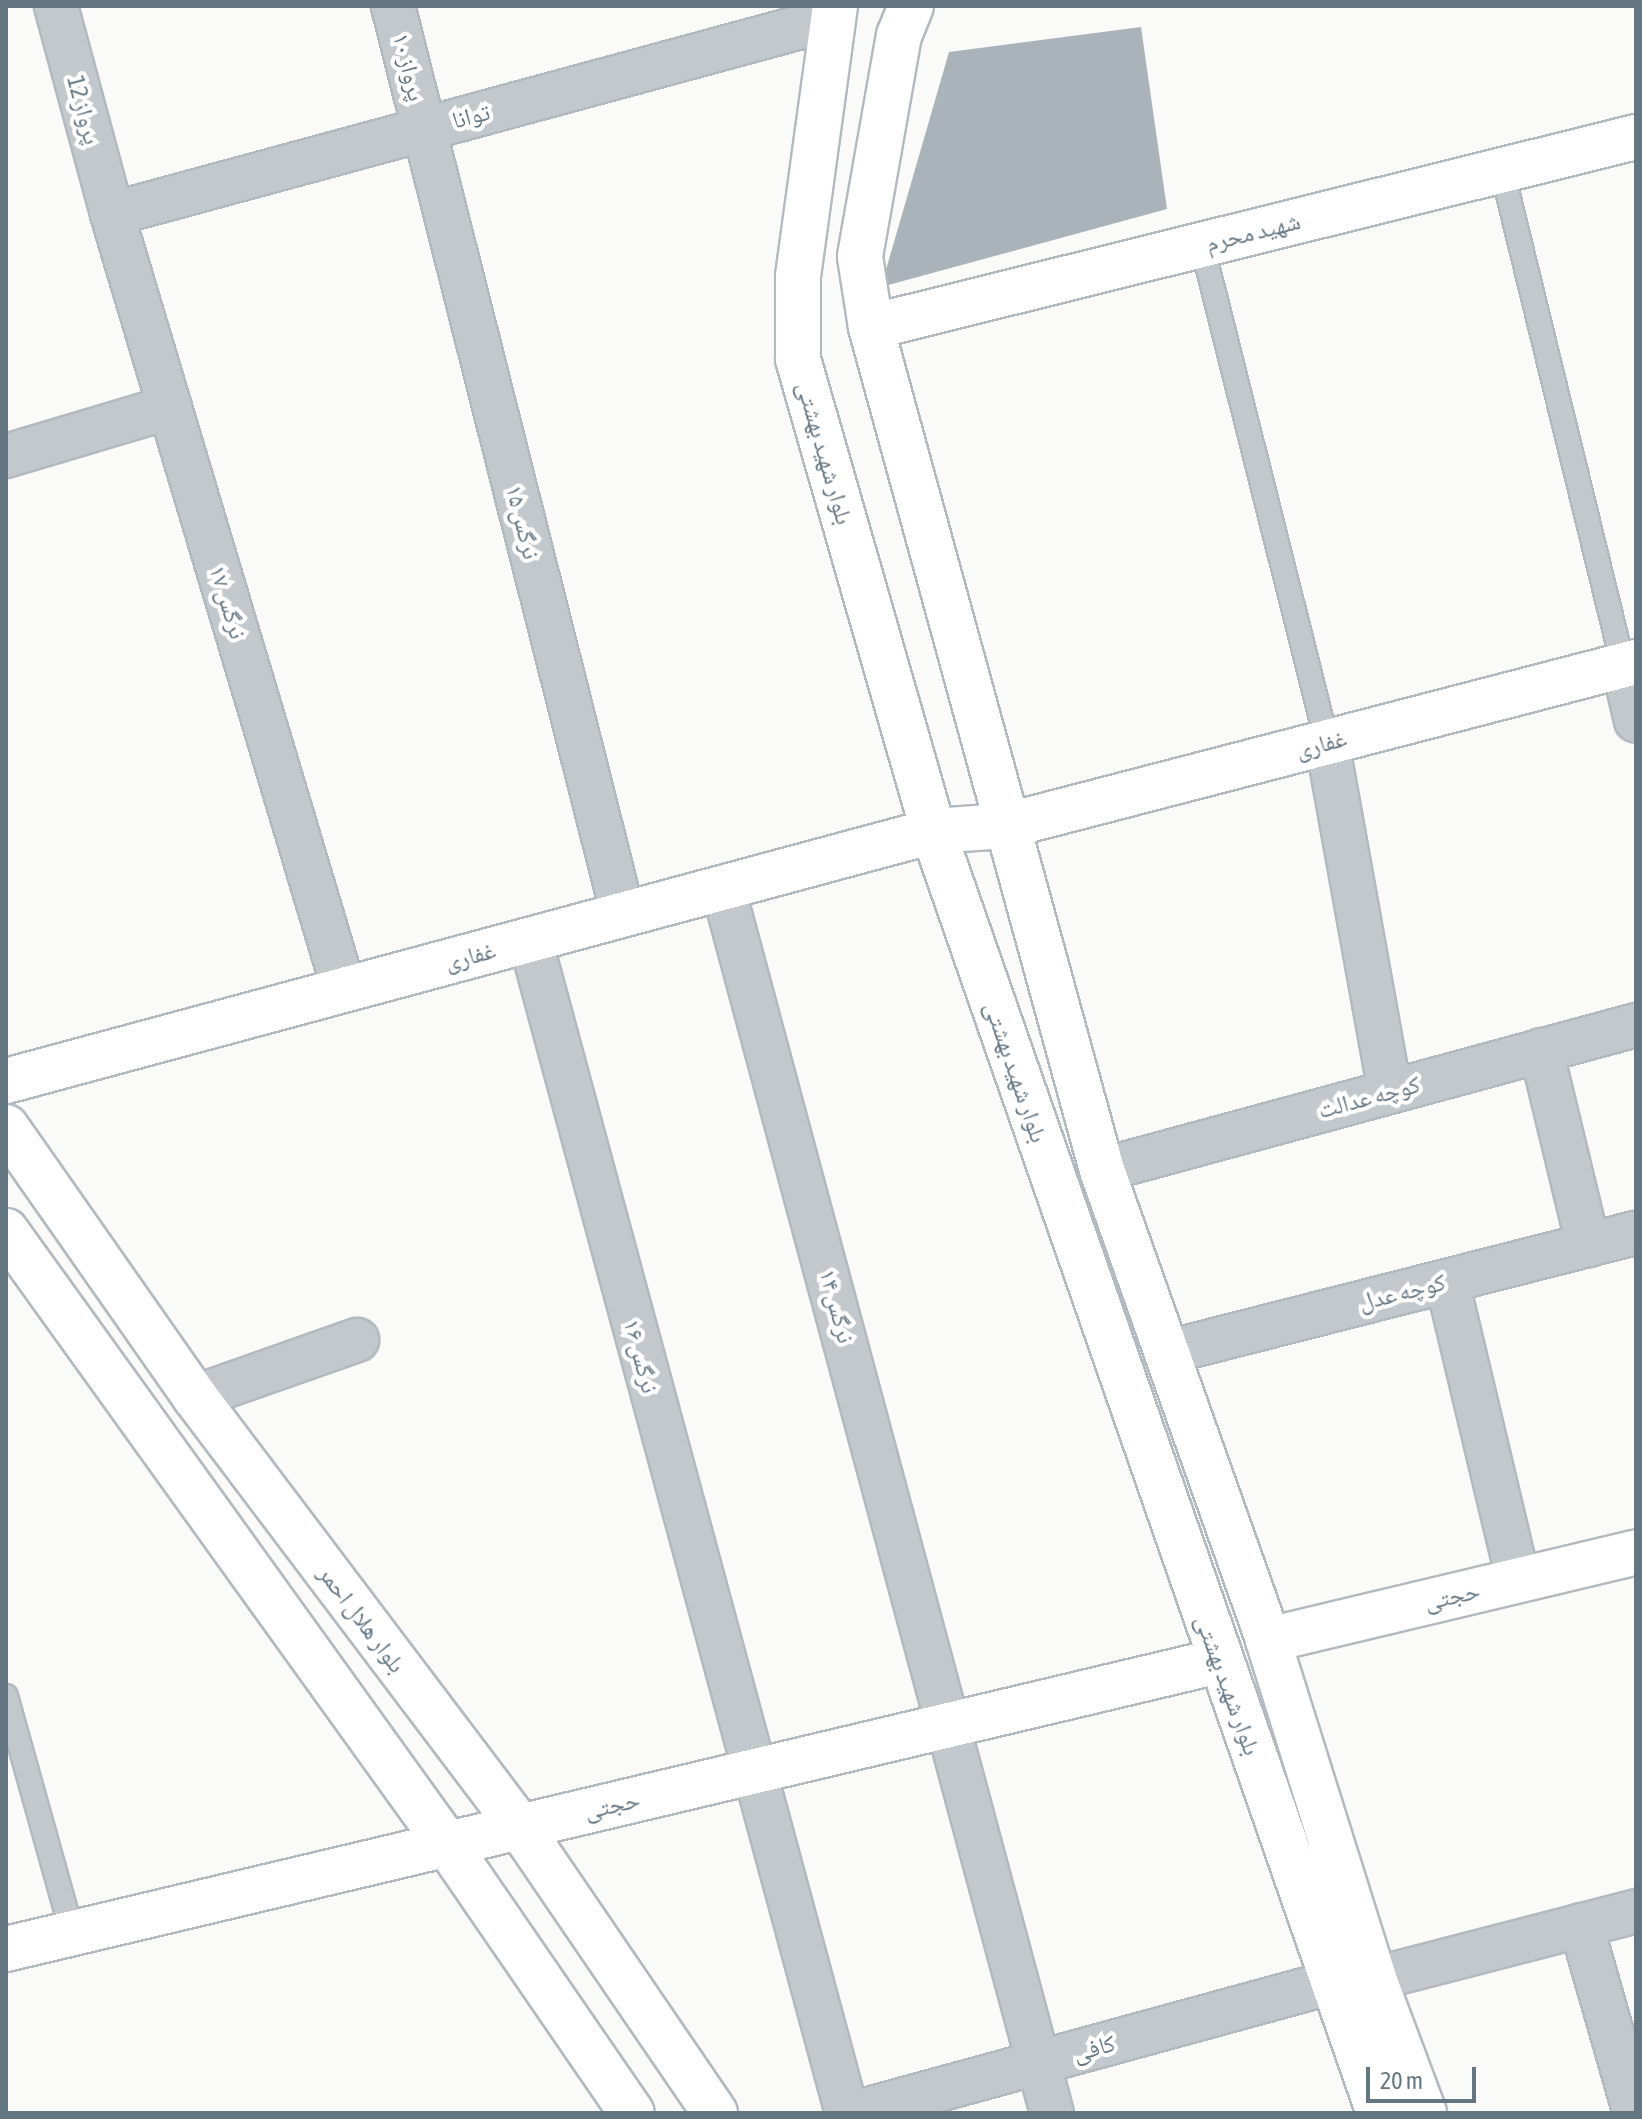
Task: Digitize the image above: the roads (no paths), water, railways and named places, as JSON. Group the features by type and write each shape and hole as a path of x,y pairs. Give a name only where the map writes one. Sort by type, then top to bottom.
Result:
{"street":[{"name":"پرواز 12","path":"56,6 112,214"},
{"name":"پرواز ۱۰","path":"393,6 424,129"},
{"name":"بلوار شهید بهشتی","path":"911,6 899,35 860,257 871,327 1005,826 1102,1170 1268,1640 1354,1981 1379,2113"},
{"name":"توانا","path":"112,214 832,13"},
{"name":"بلوار شهید بهشتی","path":"832,13 798,276 798,359 933,831 1219,1661 1354,1981 1424,2113"},
{"name":"نرگس ۱۵","path":"424,129 623,915"},
{"name":"شهید محرم","path":"871,327 1636,137"},
{"name":"نرگس ۱۷","path":"112,214 344,990"},
{"path":"6,456 170,407"},
{"name":"غفاری","path":"6,1081 933,831 1005,826 1630,663"},
{"path":"1630,663 1636,721"},
{"path":"1327,742 1390,1091"},
{"name":"نرگس ۱۴","path":"723,888 951,1725 1052,2113"},
{"name":"نرگس ۱۶","path":"530,939 847,2113"},
{"name":"کوچه عدالت","path":"1102,1170 1636,1025"},
{"path":"1541,1050 1588,1245"},
{"name":"بلوار هلال احمر","path":"6,1127 195,1397 520,1827 715,2113"},
{"path":"6,1231 447,1844 632,2113"},
{"name":"کوچه عدل","path":"1168,1352 1636,1233"},
{"path":"1447,1281 1518,1580"},
{"path":"195,1397 357,1340"},
{"name":"حجتی","path":"1268,1640 1636,1552"},
{"name":"حجتی","path":"6,1949 1219,1661"},
{"name":"کافی","path":"854,2113 1040,2062 1636,1911"},
{"path":"1581,1925 1635,2113"}],"lane":[{"path":"1502,170 1630,663"},
{"path":"1202,245 1327,742"},
{"path":"6,1696 72,1933"}]}
